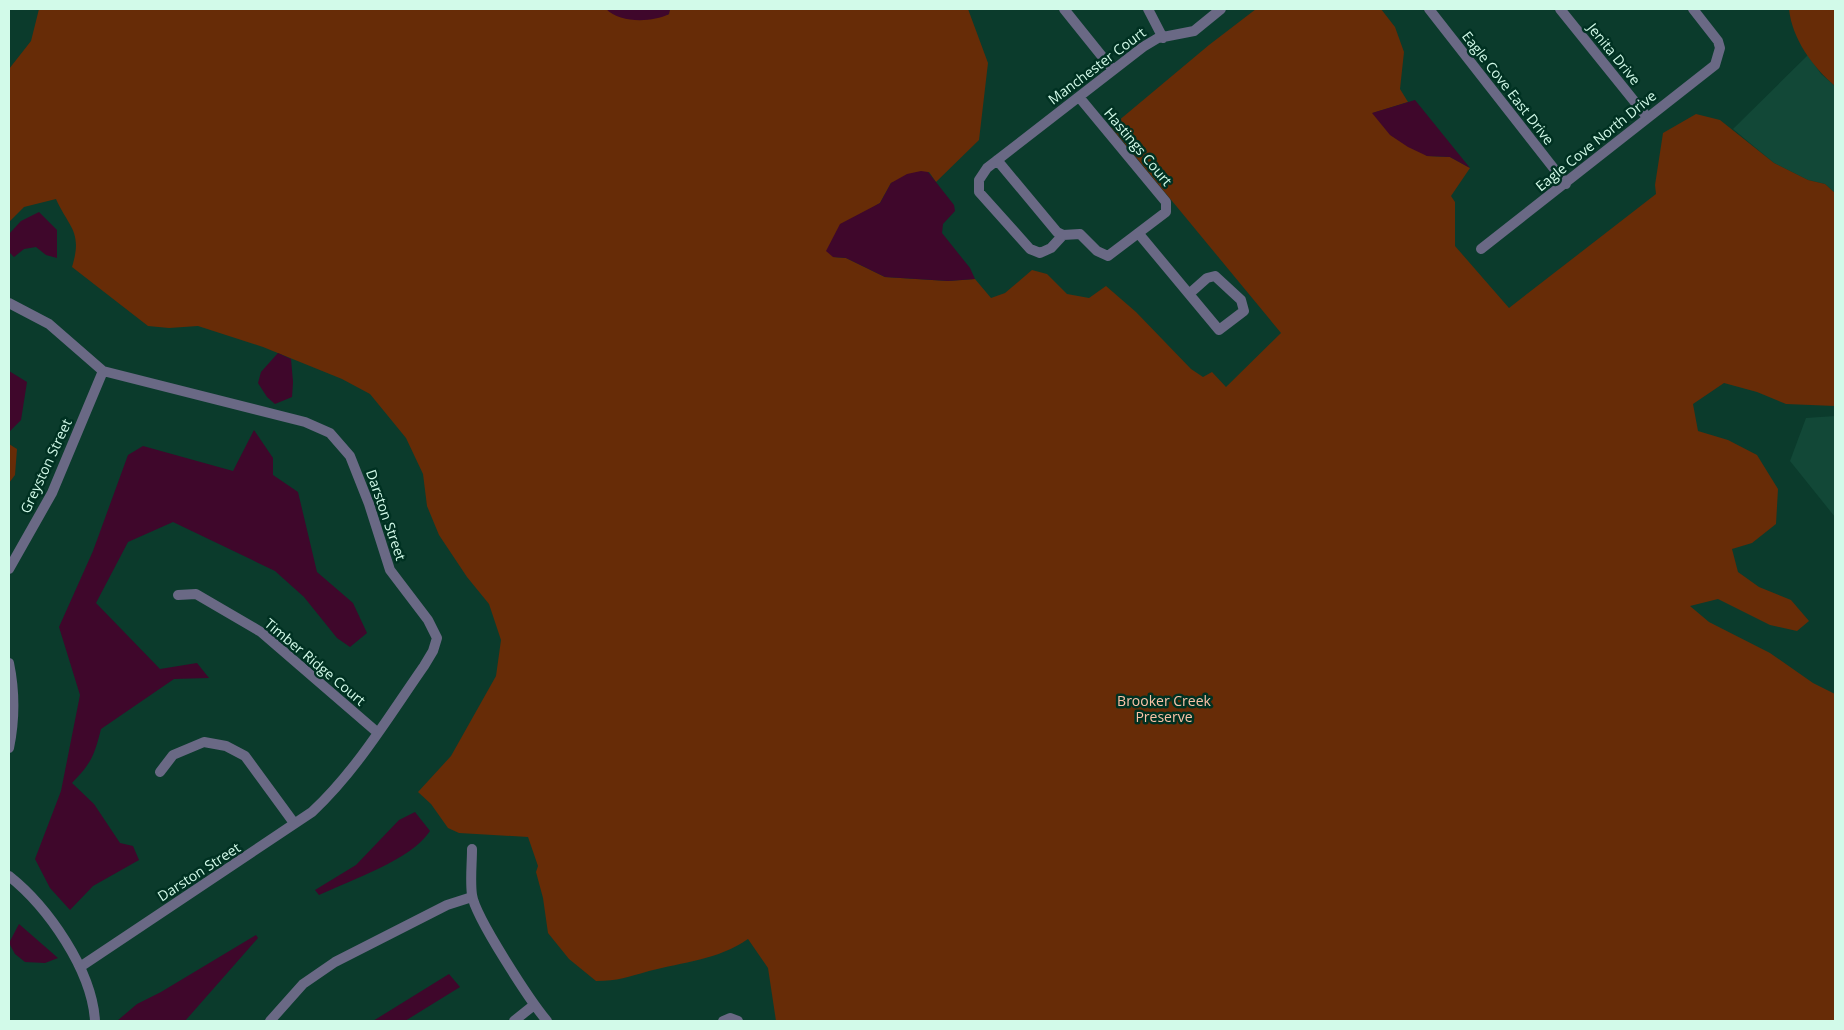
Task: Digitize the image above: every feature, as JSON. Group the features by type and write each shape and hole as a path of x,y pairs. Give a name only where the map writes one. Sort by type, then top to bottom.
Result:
{"street":[{"path":"1064,9 1113,70"},
{"path":"1148,9 1163,38"},
{"name":"Manchester Court","path":"1063,235 1051,248 1040,253 1030,248 979,192 979,180 987,168 1143,47 1158,38 1194,31 1221,9"},
{"name":"Eagle Cove East Drive","path":"1429,9 1566,184"},
{"name":"Jenita Drive","path":"1560,9 1647,117"},
{"name":"Eagle Cove North Drive","path":"1481,249 1715,65 1720,48 1718,41 1692,9"},
{"name":"Hastings Court","path":"1063,235 1080,234 1097,251 1108,256 1166,212 1166,202 1079,97"},
{"path":"996,160 1057,232 1063,235"},
{"path":"1139,234 1189,294 1219,330 1244,311 1241,300 1215,276 1207,278 1189,294"},
{"name":"Darston Street","path":"9,303 49,324 103,371 305,422 330,433 344,447 356,467 390,570 428,620 437,638 433,651 378,733 337,789 312,812 260,849 80,967"},
{"name":"Greyston Street","path":"9,569 52,493 103,371"},
{"name":"Timber Ridge Court","path":"178,595 196,594 261,632 378,733"},
{"path":"9,663 13,680 15,716 9,748"},
{"path":"160,772 173,755 204,742 226,746 245,756 294,824"},
{"path":"472,849 472,897 486,928 534,1005 547,1021"},
{"path":"9,876 26,890 53,921 80,967 95,1021"},
{"path":"270,1021 303,984 335,962 447,905 472,897"},
{"path":"514,1021 534,1005"},
{"path":"723,1021 730,1018 738,1021"}],"shaded area":[{"path":"606,9 670,9 669,14 662,17 636,20 619,17"},
{"path":"1808,55 1821,74 1835,86 1835,193 1825,184 1808,180 1774,163 1733,129"},
{"path":"1415,100 1470,168 1450,157 1427,156 1408,147 1390,135 1372,113"},
{"path":"921,171 928,172 954,205 955,211 943,224 942,233 970,268 975,279 948,281 885,277 846,258 833,257 826,251 840,224 880,203 891,183 907,174"},
{"path":"39,212 57,230 57,258 46,255 36,247 24,249 14,257 9,252 9,234 21,221"},
{"path":"278,353 291,359 293,382 292,397 275,404 267,397 258,383 261,372"},
{"path":"9,371 27,382 21,420 10,431"},
{"path":"1835,416 1835,517 1790,461 1806,418"},
{"path":"254,430 273,458 273,475 298,492 317,572 353,603 367,633 350,647 337,638 304,597 275,571 173,522 128,542 96,603 160,669 197,663 209,678 174,679 101,729 91,759 72,783 94,804 120,843 133,846 139,860 93,886 70,910 50,888 35,859 61,791 80,695 59,627 93,551 128,455 143,446 233,471"},
{"path":"415,812 430,831 421,841 395,860 319,895 315,890 356,865 399,820"},
{"path":"19,924 58,958 45,963 25,962 15,954 9,943"},
{"path":"256,935 258,938 185,1021 117,1021 137,1004 161,992"},
{"path":"449,974 460,987 405,1021 373,1021"}],"green space":[{"name":"Brooker Creek Preserve","path":"39,9 606,9 668,15 670,9 968,9 988,63 979,140 936,182 929,172 891,183 880,203 864,213 833,257 846,258 885,277 948,281 975,279 991,298 1005,293 1032,270 1047,274 1067,294 1089,298 1106,286 1136,312 1191,369 1203,377 1212,372 1226,387 1281,333 1111,127 1209,45 1256,9 1381,9 1395,27 1404,52 1400,89 1408,102 1373,113 1427,156 1450,157 1470,168 1451,196 1455,202 1455,246 1509,308 1656,194 1655,185 1663,133 1696,114 1720,120 1774,163 1808,180 1825,184 1835,193 1835,406 1786,404 1757,392 1724,383 1693,404 1698,431 1728,440 1757,455 1778,489 1776,524 1752,543 1732,549 1738,572 1759,587 1791,600 1809,621 1797,631 1770,625 1718,599 1690,606 1709,622 1770,653 1813,683 1835,694 1835,1021 776,1021 768,968 748,939 725,952 700,960 623,978 596,981 569,959 548,933 543,898 536,872 538,866 528,837 459,833 448,828 431,804 418,792 451,756 496,676 501,640 489,604 467,577 439,535 427,506 423,474 406,438 370,394 342,379 263,347 198,326 169,328 148,326 72,267 76,245 75,237 56,199 24,207 9,222 9,69 31,41"},
{"path":"1789,9 1835,9 1835,86 1819,70 1799,42 1794,31"},
{"path":"9,444 17,449 15,475 9,483"}]}
